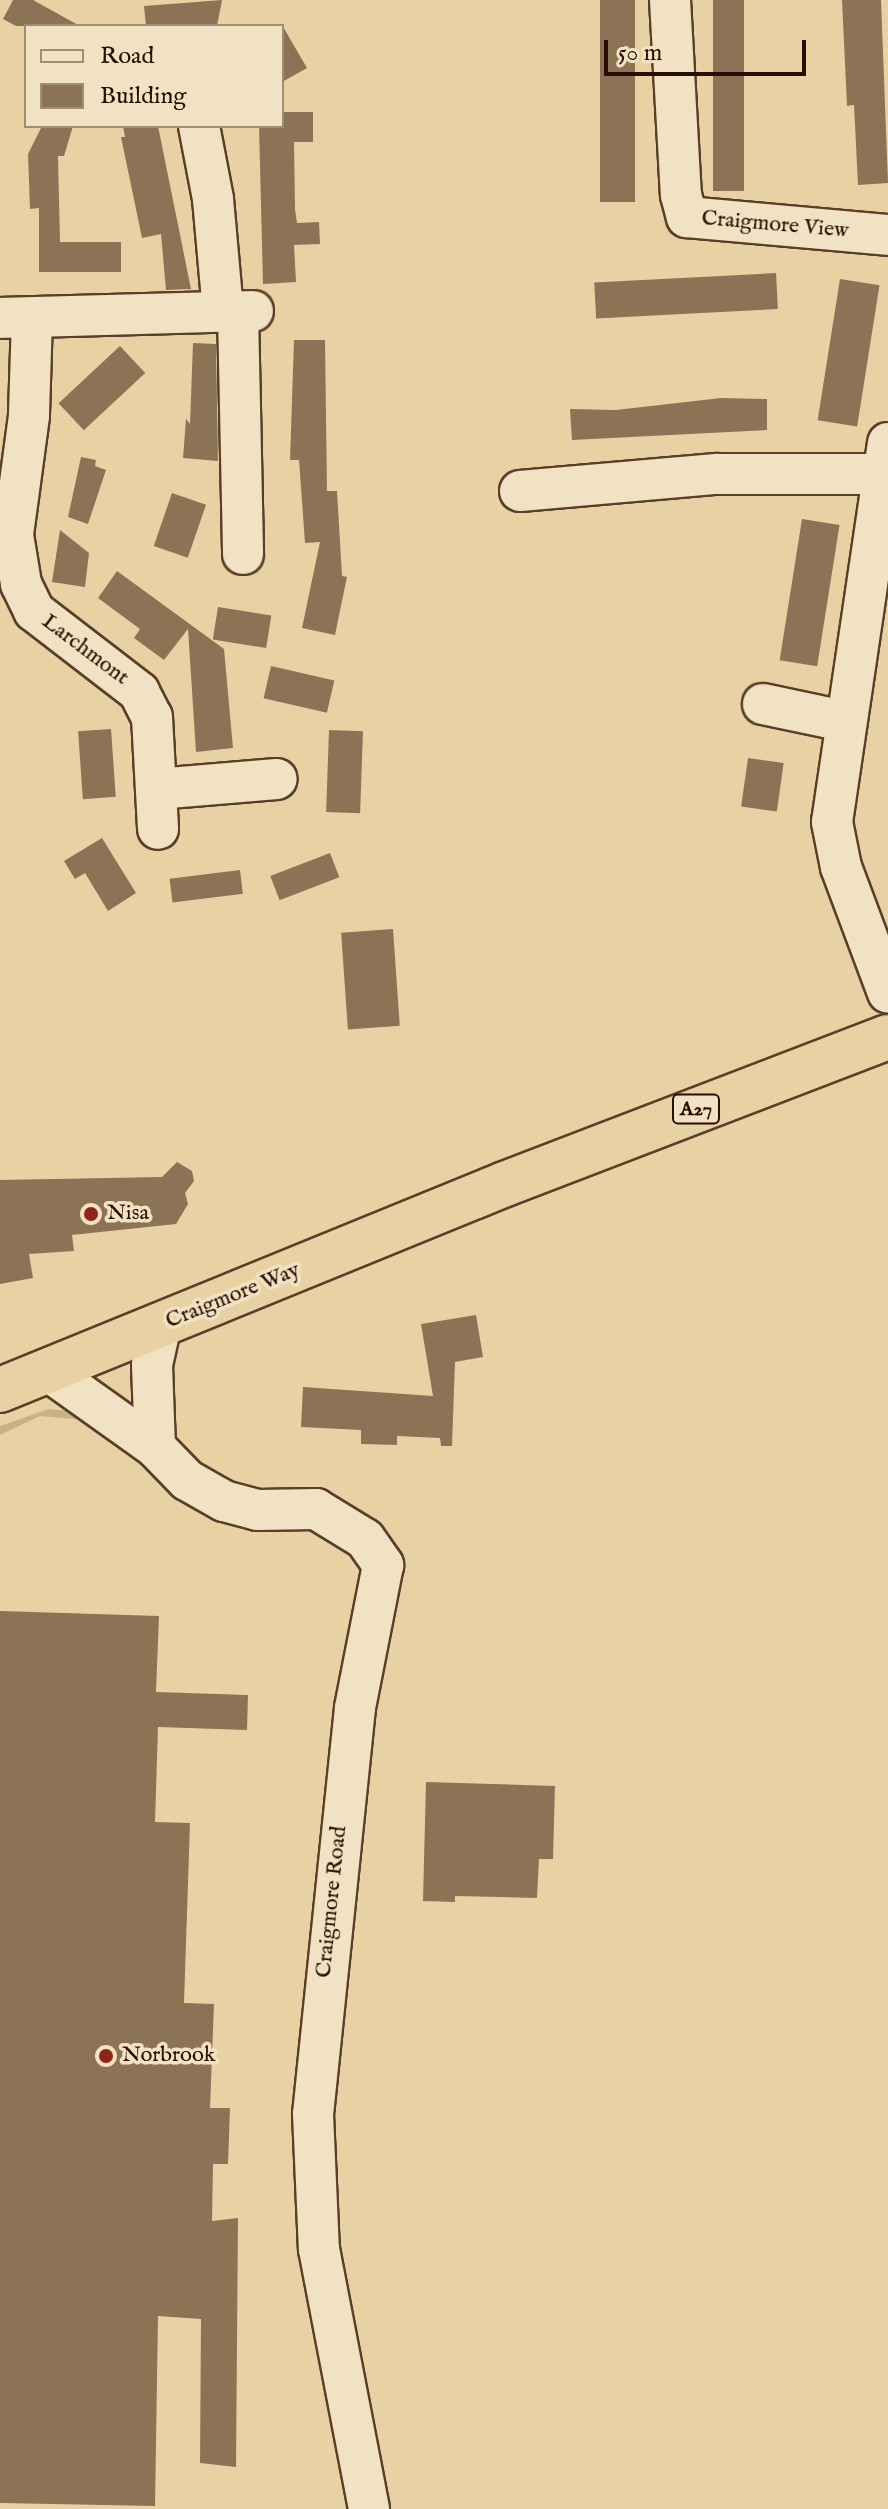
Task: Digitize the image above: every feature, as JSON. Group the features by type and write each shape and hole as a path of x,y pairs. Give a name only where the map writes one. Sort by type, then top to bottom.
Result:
{"highway":[{"name":"Craigmore Way","path":"0,1390 485,1192 888,1037"}],"street":[{"name":"Craigmore View","path":"670,0 681,195 687,217 888,235"},
{"path":"199,128 238,312 244,554"},
{"name":"Larchmont","path":"158,829 152,717 139,692 34,611 21,584 13,535 29,416 16,318 238,312"},
{"path":"520,491 886,458 870,667 844,721 832,822 841,867 888,993"},
{"path":"763,704 844,721"},
{"path":"157,789 277,779"},
{"path":"155,1447 152,1365 161,1324"},
{"name":"Craigmore Road","path":"47,1370 155,1447 187,1480 224,1501 257,1510 316,1509 365,1539 383,1565 355,1708 313,2114 319,2249 369,2509"}],"shaded area":[{"path":"49,1409 79,1412 95,1421 40,1416 0,1435 0,1426"}],"building":[{"path":"13,0 33,0 76,24 16,26 3,19"},
{"path":"222,0 217,24 146,24 144,6"},
{"path":"600,0 635,0 635,202 600,202"},
{"path":"713,0 744,0 744,191 713,191"},
{"path":"842,0 881,0 888,183 858,185 854,105 847,106"},
{"path":"284,28 307,68 284,81"},
{"path":"284,112 313,112 313,142 294,142 295,209 297,223 319,222 320,244 294,245 296,282 263,284 259,128 284,128"},
{"path":"41,128 72,128 64,156 58,156 60,242 121,242 121,272 39,272 39,208 30,209 28,154"},
{"path":"123,128 158,128 191,289 166,290 161,234 142,238 121,137 125,137"},
{"path":"776,273 778,309 596,318 594,283"},
{"path":"840,279 880,285 857,426 818,420"},
{"path":"294,340 325,340 327,491 337,491 342,576 347,577 335,635 302,628 320,542 305,543 299,460 290,460"},
{"path":"193,343 216,344 218,461 183,458 186,419 190,424"},
{"path":"120,346 145,373 84,430 59,403"},
{"path":"721,398 767,399 767,430 572,440 570,409 616,410"},
{"path":"81,457 96,460 95,466 106,470 88,524 68,517"},
{"path":"172,493 206,505 188,558 154,546"},
{"path":"802,519 840,525 817,666 780,660"},
{"path":"60,530 89,553 85,587 52,582"},
{"path":"117,571 224,649 233,748 196,752 188,629 164,660 134,638 140,629 98,598"},
{"path":"218,607 271,615 266,648 213,640"},
{"path":"271,666 334,681 327,713 264,698"},
{"path":"111,729 116,797 83,799 78,731"},
{"path":"329,730 363,731 360,813 326,812"},
{"path":"748,758 784,763 777,812 741,807"},
{"path":"102,838 136,893 108,911 85,873 75,879 64,861"},
{"path":"330,853 339,877 280,900 270,876"},
{"path":"240,870 243,894 172,902 170,879"},
{"path":"393,929 400,1026 348,1029 341,933"},
{"name":"Nisa","path":"177,1162 192,1171 194,1181 185,1193 188,1204 176,1224 72,1235 74,1251 29,1254 33,1278 0,1284 0,1180 162,1177"},
{"path":"476,1315 483,1357 455,1362 452,1446 441,1446 440,1438 397,1436 397,1445 361,1444 361,1430 301,1427 303,1387 433,1396 421,1324"},
{"name":"Norbrook","path":"0,1611 159,1616 156,1692 248,1695 247,1730 158,1727 155,1822 190,1823 184,2003 214,2004 210,2108 230,2108 228,2164 213,2164 212,2221 238,2218 236,2467 200,2463 201,2319 158,2316 155,2506 0,2503"},
{"path":"426,1782 555,1786 553,1859 539,1859 537,1898 455,1896 455,1902 423,1901"}],"place":[{"name":"Nisa","path":"91,1214"},
{"name":"Norbrook","path":"106,2056"}]}
